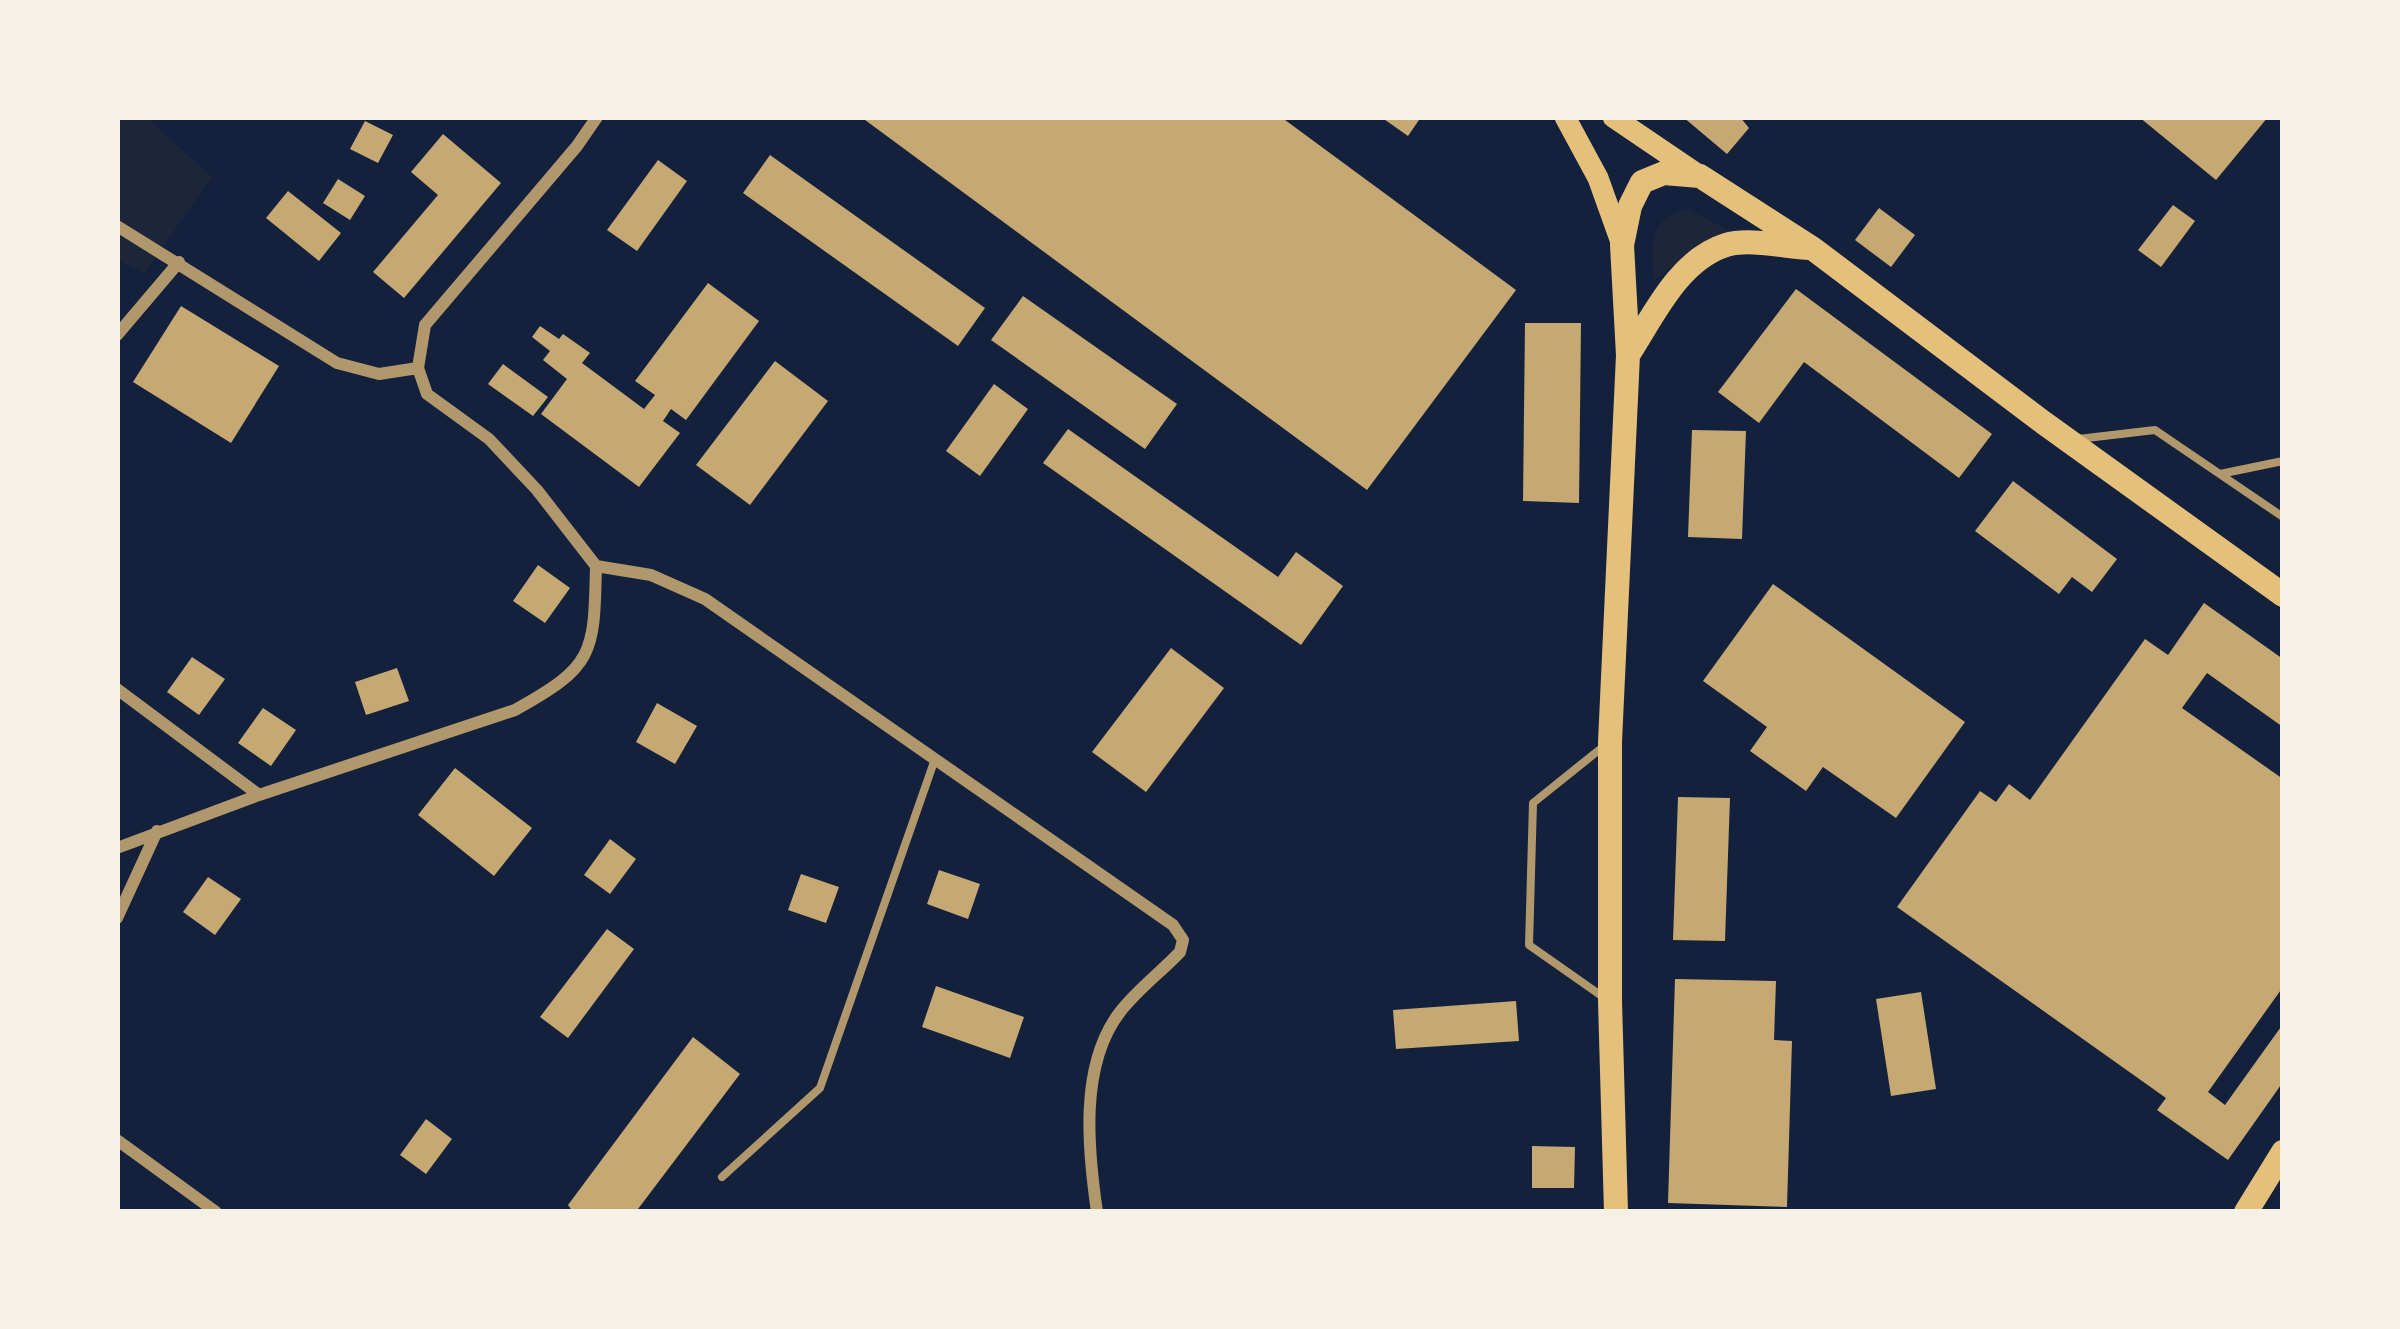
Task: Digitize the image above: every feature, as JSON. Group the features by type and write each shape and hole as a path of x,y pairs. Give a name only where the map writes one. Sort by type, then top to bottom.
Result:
{"main road":[{"path":"1565,117 1598,178 1622,245"},
{"path":"1613,117 1812,248 2283,596"},
{"path":"1618,1211 1610,1001 1610,742 1628,355 1622,245 1630,206 1642,182 1664,173 1700,176"},
{"path":"1628,355 1677,280 1700,259 1728,244 1812,248"},
{"path":"2246,1212 2283,1152"}],"street":[{"path":"117,848 515,710 551,690 580,666 594,633 596,566 537,490 489,439 427,394 418,368 425,325 597,117"},
{"path":"117,226 337,363 379,374 418,368"},
{"path":"117,335 178,262"},
{"path":"596,566 651,575 705,599 1173,925 1184,940 1180,952 1120,1013 1100,1050 1089,1156 1097,1212"},
{"path":"117,689 259,795"},
{"path":"117,918 158,830"},
{"path":"117,1140 216,1212"}],"lane":[{"path":"2070,440 2155,430 2283,517"},
{"path":"2220,474 2283,461"},
{"path":"1610,742 1533,803 1529,945 1610,1001"},
{"path":"722,1177 820,1088 935,759"}],"shaded area":[{"path":"117,117 146,117 212,177 144,273 117,260"},
{"path":"1689,209 1732,233 1698,249 1654,280 1655,234 1666,218"}],"building":[{"path":"861,117 1281,117 1516,290 1367,490"},
{"path":"1381,117 1421,117 1408,136"},
{"path":"1683,117 1740,117 1749,128 1727,154"},
{"path":"2139,117 2268,117 2216,180"},
{"path":"365,121 393,135 378,163 350,149"},
{"path":"443,134 501,183 404,298 373,272 438,195 411,172"},
{"path":"770,155 985,308 958,346 743,193"},
{"path":"658,160 687,181 637,251 607,230"},
{"path":"338,179 365,196 350,220 323,203"},
{"path":"288,191 341,233 319,261 266,218"},
{"path":"2173,205 2195,221 2161,267 2138,250"},
{"path":"1879,208 1915,235 1891,267 1855,240"},
{"path":"708,283 759,321 686,420 671,409 663,421 680,433 639,487 541,414 567,379 543,360 550,351 532,337 540,326 559,339 563,334 590,353 582,363 644,409 655,395 635,381"},
{"path":"1796,289 1992,434 1959,478 1804,362 1759,423 1718,392"},
{"path":"1023,296 1177,404 1145,449 991,340"},
{"path":"181,306 279,366 231,443 133,382"},
{"path":"1525,323 1581,323 1579,503 1523,501"},
{"path":"775,361 828,401 750,505 696,465"},
{"path":"503,364 548,397 533,416 488,384"},
{"path":"994,384 1028,409 980,476 946,451"},
{"path":"1068,429 1278,577 1296,552 1343,586 1301,645 1043,463"},
{"path":"1692,430 1746,431 1742,539 1688,537"},
{"path":"2013,481 2117,559 2092,592 2072,577 2059,594 1975,531"},
{"path":"538,565 570,588 545,623 513,601"},
{"path":"1773,584 1965,722 1896,818 1823,767 1806,791 1750,751 1767,727 1703,681"},
{"path":"2204,603 2283,659 2283,727 2207,673 2182,708 2283,779 2283,987 2208,1092 2225,1105 2283,1024 2283,1082 2228,1160 2157,1110 2166,1098 1897,907 1980,791 1996,802 2009,784 2030,800 2145,639 2168,655"},
{"path":"1171,648 1224,688 1146,792 1092,752"},
{"path":"192,657 225,679 199,715 167,692"},
{"path":"397,668 409,701 366,715 355,682"},
{"path":"657,703 697,726 675,764 636,742"},
{"path":"263,708 296,730 271,766 238,743"},
{"path":"455,768 532,828 494,876 418,815"},
{"path":"1678,797 1730,798 1725,941 1673,940"},
{"path":"610,839 636,859 610,894 584,875"},
{"path":"939,870 980,884 968,919 927,904"},
{"path":"801,874 839,887 826,923 788,910"},
{"path":"208,877 241,899 215,935 183,912"},
{"path":"607,929 634,949 568,1038 540,1017"},
{"path":"1675,979 1776,981 1774,1040 1792,1041 1787,1207 1668,1203"},
{"path":"936,986 1024,1017 1010,1058 922,1027"},
{"path":"1921,992 1936,1089 1891,1096 1876,999"},
{"path":"1516,1001 1519,1041 1396,1049 1393,1010"},
{"path":"693,1037 740,1074 640,1212 573,1212 568,1205"},
{"path":"426,1119 452,1139 426,1174 400,1155"},
{"path":"1532,1146 1575,1147 1574,1188 1532,1188"}]}
